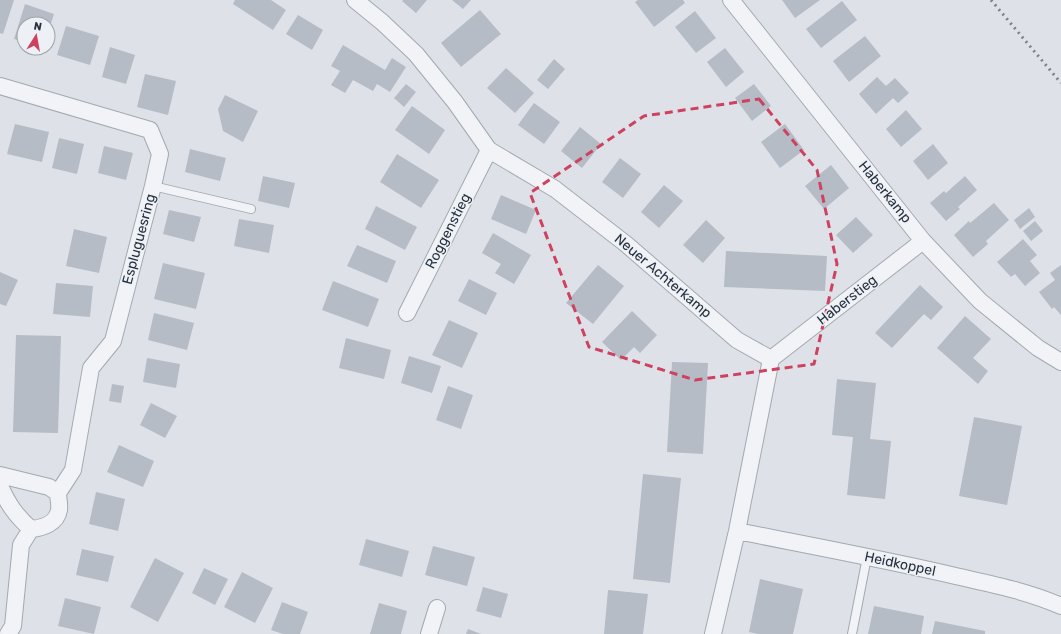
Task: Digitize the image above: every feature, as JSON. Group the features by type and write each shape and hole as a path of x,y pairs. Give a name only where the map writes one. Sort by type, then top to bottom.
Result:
{"street":[{"name":"Neuer Achterkamp","path":"355,0 382,22 416,54 455,102 489,150 555,189 626,244 737,340 771,359"},
{"name":"Haberkamp","path":"731,0 923,241 980,301 1038,348 1061,362"},
{"name":"Espluguesring","path":"0,86 150,130 160,154 113,341 91,368 73,470 58,493"},
{"name":"Roggenstieg","path":"407,313 489,150"},
{"name":"Haberstieg","path":"771,359 923,241"},
{"path":"713,634 737,531 771,359"},
{"path":"0,475 49,487 58,493 59,510 52,522 41,528 31,529 18,518 0,486"},
{"path":"8,634 13,626 21,545 31,529"},
{"name":"Heidkoppel","path":"737,531 866,556 997,586 1049,600 1061,606"},
{"path":"429,634 437,608"}],"lane":[{"path":"153,186 251,209"},
{"path":"852,634 866,556"}],"highlighted area":[{"path":"759,99 817,170 837,264 814,364 695,380 589,347 530,193 644,116"}],"building":[{"path":"0,0 14,0 3,34 0,33"},
{"path":"235,0 271,0 286,10 273,30 233,4"},
{"path":"427,0 416,13 402,1"},
{"path":"452,0 471,0 463,9"},
{"path":"638,0 683,0 685,3 654,27 635,2"},
{"path":"782,0 820,0 795,18"},
{"path":"842,1 857,20 821,48 806,29"},
{"path":"25,4 54,14 53,16 21,16"},
{"path":"480,10 501,34 461,67 441,43"},
{"path":"695,11 716,38 696,53 675,27"},
{"path":"298,15 323,30 312,50 286,34"},
{"path":"66,26 99,36 90,65 57,55"},
{"path":"865,36 881,56 849,82 833,61"},
{"path":"343,45 385,70 392,58 406,67 390,92 377,84 373,91 353,80 345,93 331,85 340,71 331,66"},
{"path":"110,47 135,55 126,84 102,77"},
{"path":"725,48 744,72 726,87 707,62"},
{"path":"554,59 565,69 548,89 537,80"},
{"path":"506,68 534,93 515,113 487,88"},
{"path":"145,74 176,81 168,115 137,107"},
{"path":"877,77 886,86 895,78 909,93 898,103 893,98 876,114 859,94"},
{"path":"406,84 416,92 404,107 394,98"},
{"path":"754,84 771,106 752,121 735,98"},
{"path":"225,95 258,111 243,142 223,131 218,109"},
{"path":"534,103 560,122 544,144 518,125"},
{"path":"412,106 445,130 429,154 395,130"},
{"path":"906,110 922,129 901,147 886,129"},
{"path":"15,124 49,132 42,162 7,154"},
{"path":"785,124 804,150 780,168 761,142"},
{"path":"580,127 601,144 582,168 561,151"},
{"path":"59,138 84,144 77,174 52,168"},
{"path":"933,144 948,163 928,180 913,161"},
{"path":"104,146 133,153 126,180 98,173"},
{"path":"190,149 226,158 220,181 185,172"},
{"path":"397,154 439,180 421,208 380,182"},
{"path":"620,158 641,174 623,198 602,182"},
{"path":"831,165 849,188 824,209 805,186"},
{"path":"263,176 295,183 289,208 258,201"},
{"path":"965,176 977,190 958,207 960,209 946,221 930,203 944,191 946,193"},
{"path":"664,185 683,201 659,228 641,212"},
{"path":"501,195 536,210 526,234 491,219"},
{"path":"994,203 1009,220 986,241 988,244 973,257 954,235 969,221 970,223"},
{"path":"376,206 417,227 405,250 365,229"},
{"path":"1029,208 1035,217 1020,229 1014,220"},
{"path":"169,210 201,217 194,242 163,234"},
{"path":"856,217 873,235 853,253 836,235"},
{"path":"239,219 274,225 269,253 234,246"},
{"path":"706,220 725,238 703,263 683,245"},
{"path":"1035,221 1043,231 1031,241 1023,231"},
{"path":"74,229 107,237 99,273 66,266"},
{"path":"493,233 531,255 514,284 495,273 501,264 482,253"},
{"path":"1023,239 1037,255 1030,261 1040,273 1025,286 1015,274 1011,277 997,262"},
{"path":"357,245 396,261 387,283 347,266"},
{"path":"726,251 827,256 825,291 724,287"},
{"path":"163,263 205,273 196,309 154,299"},
{"path":"598,265 624,286 593,324 566,303"},
{"path":"1061,265 1061,315 1054,307 1052,309 1039,292 1055,280 1050,273"},
{"path":"0,272 18,280 6,306 0,304"},
{"path":"469,279 497,293 486,315 458,301"},
{"path":"333,281 379,299 368,327 322,310"},
{"path":"56,283 93,286 90,317 53,314"},
{"path":"920,285 943,307 931,320 924,314 892,348 875,333"},
{"path":"632,311 657,335 640,353 634,347 621,360 602,342"},
{"path":"154,313 194,323 187,350 148,340"},
{"path":"965,316 991,339 973,358 988,371 978,384 937,348"},
{"path":"449,320 478,333 462,368 432,355"},
{"path":"16,335 61,336 58,433 13,432"},
{"path":"346,338 391,350 384,379 339,368"},
{"path":"409,356 441,366 432,393 401,383"},
{"path":"147,358 180,364 176,388 143,382"},
{"path":"672,362 708,363 703,454 667,452"},
{"path":"837,379 876,383 870,439 891,441 885,499 847,495 853,437 832,435"},
{"path":"112,384 124,386 121,403 109,401"},
{"path":"448,386 473,395 461,429 436,420"},
{"path":"151,403 177,416 165,438 140,425"},
{"path":"974,417 1022,426 1007,505 959,496"},
{"path":"119,445 154,461 143,487 107,472"},
{"path":"643,474 681,478 670,583 633,579"},
{"path":"96,492 125,499 118,531 89,524"},
{"path":"366,539 409,551 402,577 359,565"},
{"path":"433,546 475,557 467,586 425,575"},
{"path":"82,549 114,556 108,582 76,575"},
{"path":"155,558 184,573 158,622 130,607"},
{"path":"204,568 228,579 215,605 192,593"},
{"path":"242,572 273,588 255,623 224,607"},
{"path":"760,579 803,589 793,634 758,634 749,632"},
{"path":"483,587 508,594 501,618 476,611"},
{"path":"608,590 648,594 643,634 604,634"},
{"path":"65,598 101,607 94,634 58,626"},
{"path":"282,602 308,612 300,634 283,634 271,630"},
{"path":"379,603 407,611 401,634 370,634"},
{"path":"874,606 924,616 921,634 868,634"},
{"path":"935,621 985,631 985,634 932,634"},
{"path":"468,629 481,634 466,634"}],"railway":[{"path":"991,0 1061,83"}]}
